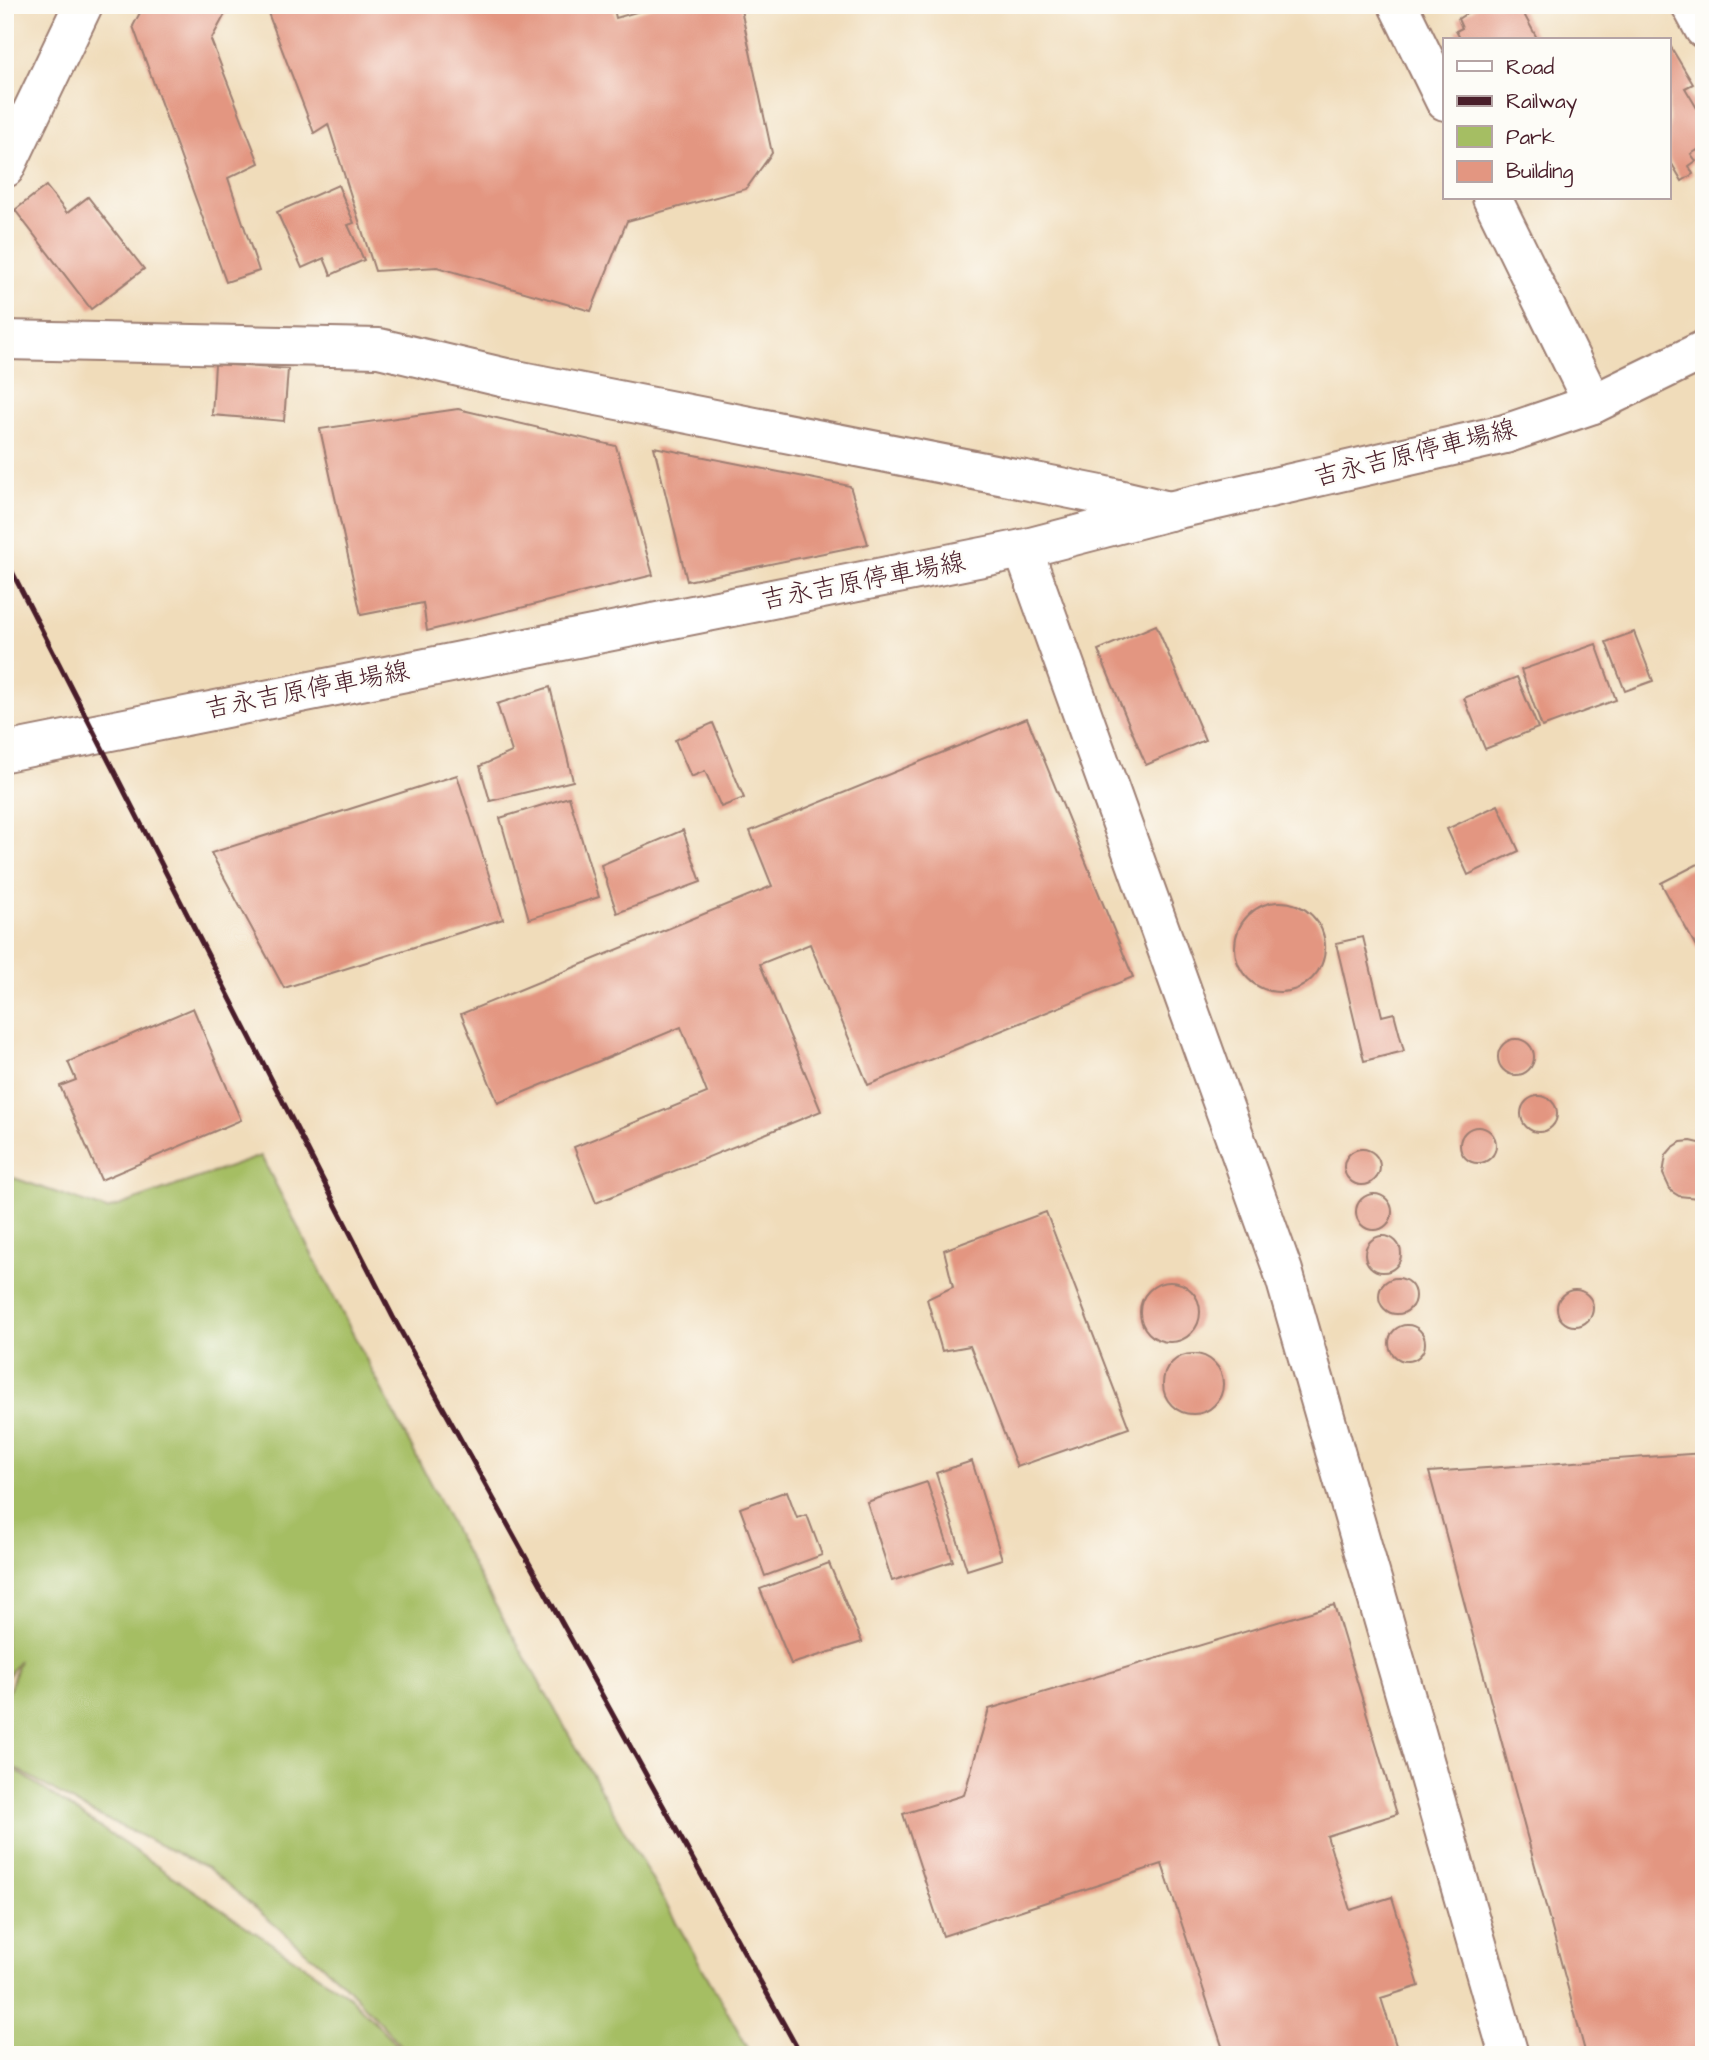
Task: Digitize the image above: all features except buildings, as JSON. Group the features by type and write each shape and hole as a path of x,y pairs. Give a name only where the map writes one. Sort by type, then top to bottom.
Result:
{"street":[{"path":"5,168 83,5"},
{"path":"1398,5 1443,97"},
{"path":"1691,5 1704,29"},
{"path":"1493,200 1593,404"},
{"path":"5,340 379,348 506,377 1168,511"},
{"name":"吉永吉原停車場線","path":"5,752 1023,550 1168,511 1505,434 1593,404 1704,350"},
{"path":"1023,550 1283,1271 1509,2055"}],"green space":[{"path":"261,1156 474,1568 752,2055 410,2055 342,1982 208,1868 85,1809 5,1762 5,1704 19,1660 5,1681 5,1175 107,1210"},
{"path":"5,1763 349,1996 407,2055 5,2055"}],"railway":[{"path":"5,558 393,1317 801,2055"}]}
